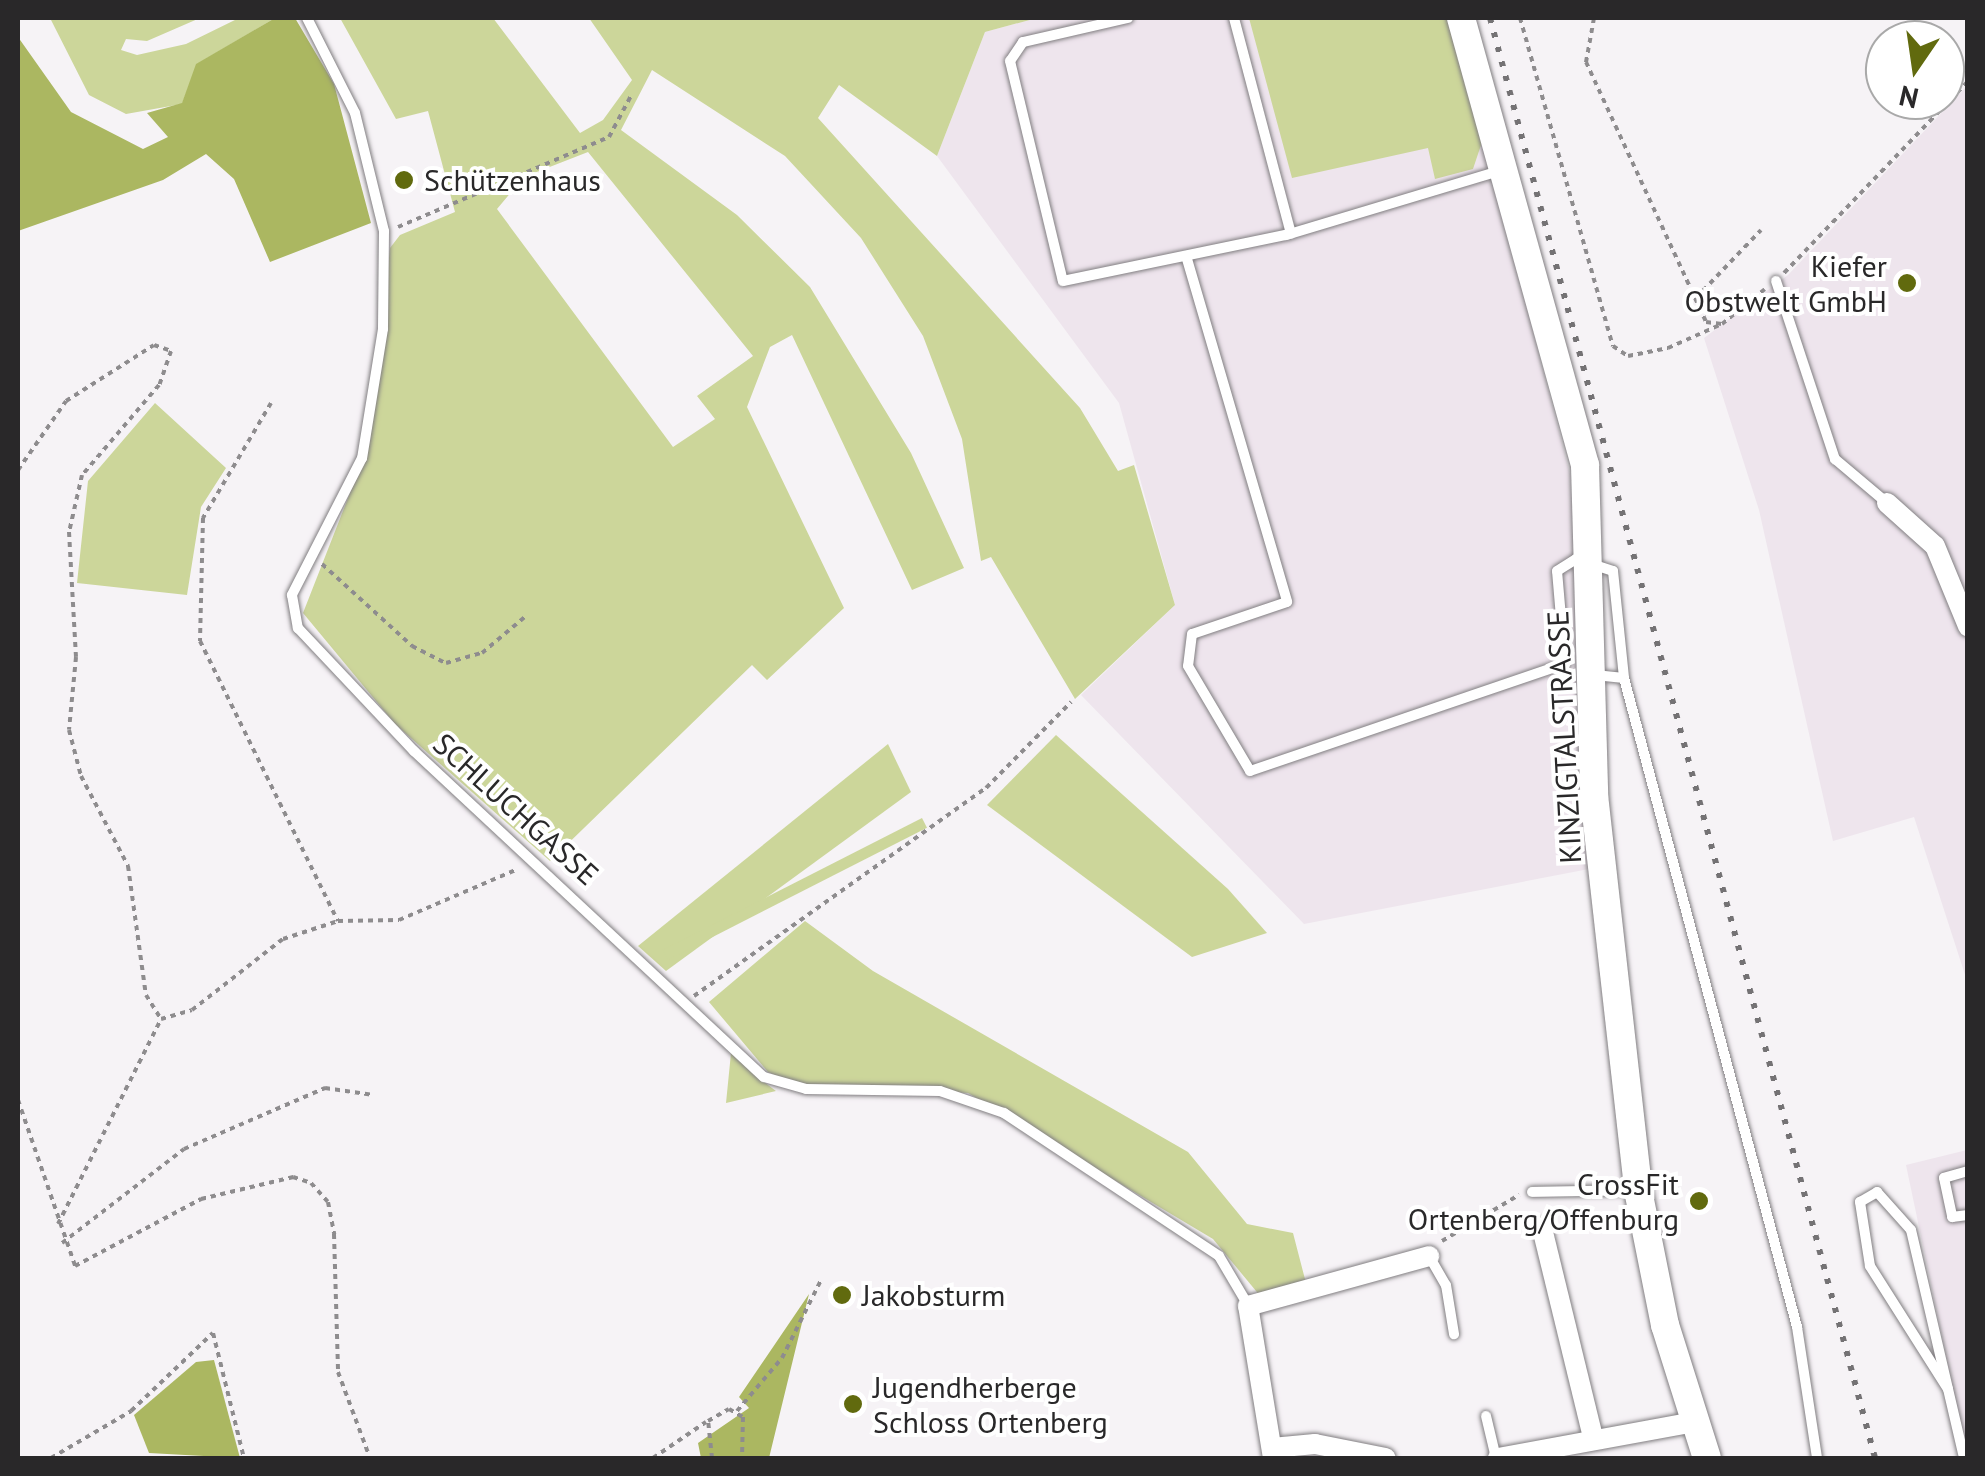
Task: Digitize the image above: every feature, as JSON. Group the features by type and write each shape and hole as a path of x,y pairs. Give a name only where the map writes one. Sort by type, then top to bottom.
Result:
{"main road":[{"name":"KINZIGTALSTRASSE","path":"1461,18 1584,465 1590,558 1594,795 1638,1190 1694,1422 1707,1458"}],"street":[{"path":"1886,503 1935,546 1968,626"},
{"path":"1542,1228 1593,1438"},
{"path":"1386,1458 1315,1444 1273,1454 1248,1306 1429,1256"},
{"path":"1497,1458 1694,1422"}],"lane":[{"name":"SCHLUCHGASSE","path":"306,18 355,113 384,231 383,329 362,458 292,595 298,628 414,751 784,1087 940,1091 1004,1113 1219,1256 1248,1306"},
{"path":"1128,18 1023,42 1010,61 1051,255 1063,281 1187,259 1290,234 1504,170"},
{"path":"1234,18 1290,234"},
{"path":"1187,259 1287,602 1192,634 1188,666 1250,771 1565,664 1557,570 1590,558 1613,571 1624,678 1797,1327 1816,1458"},
{"path":"1776,280 1835,459 1886,503"},
{"path":"1590,674 1624,678"},
{"path":"1968,1171 1944,1178 1952,1217 1968,1214"},
{"path":"1532,1192 1638,1190"},
{"path":"1948,1388 1870,1266 1860,1202 1877,1192 1911,1230 1948,1388 1964,1458"},
{"path":"1429,1256 1446,1284 1454,1334"},
{"path":"1486,1416 1497,1458"}],"path":[{"path":"1520,18 1612,346 1628,356 1668,348 1722,324 1776,280 1968,81"},
{"path":"1594,18 1586,62 1706,322 1722,324"},
{"path":"384,231 450,212 600,142 632,94"},
{"path":"1696,298 1761,230"},
{"path":"18,470 66,401 154,345 171,352 159,384 82,476 68,532 76,657 69,730 80,776 128,866 146,996 161,1018"},
{"path":"271,403 203,518 200,641 338,921"},
{"path":"314,555 412,646 446,662 482,653 526,616"},
{"path":"690,999 986,788 1071,702"},
{"path":"58,1225 161,1018 192,1010 283,939 338,921 399,920 537,862"},
{"path":"62,1242 184,1149 324,1088 374,1095"},
{"path":"18,1100 62,1242 76,1266 90,1264 201,1199 293,1177 311,1182 328,1202 334,1234 338,1372 370,1458"},
{"path":"1429,1256 1532,1192"},
{"path":"653,1458 708,1421 736,1411 782,1358 822,1278"},
{"path":"50,1458 131,1411 214,1333 244,1458"},
{"path":"736,1411 742,1458"},
{"path":"708,1421 712,1458"}],"shaded area":[{"path":"1037,18 1452,18 1570,474 1594,868 1304,924 1081,695 1175,605 1119,403 937,156 985,32"},
{"path":"1965,88 1967,981 1914,817 1833,841 1759,510 1704,338 1788,275 1935,120 1965,120"},
{"path":"1967,1150 1967,1456 1906,1165"}],"green space":[{"path":"50,18 200,18 147,41 126,39 121,50 137,55 186,44 239,18 275,18 197,64 182,104 126,114 89,95"},
{"path":"275,18 295,18 334,84 371,223 270,262 234,179 206,154 163,180 18,231 18,37 71,112 143,149 168,137 147,113 182,103 196,64"},
{"path":"340,18 493,18 580,133 603,120 632,80 589,18 1037,18 985,32 937,156 839,85 818,118 1080,408 1118,471 1134,465 1175,605 1075,699 991,557 981,561 962,439 923,336 861,238 785,156 652,70 621,130 737,215 810,287 911,453 964,568 912,590 792,335 770,347 747,407 844,608 767,680 752,665 550,861 395,724 303,613 370,442 390,248 400,235 455,212 428,111 396,119","holes":["588,152 753,356 697,396 715,419 673,447 497,209 524,177"]},
{"path":"1249,18 1452,18 1484,136 1473,169 1435,179 1428,148 1292,178"},
{"path":"155,403 226,468 201,507 187,595 77,583 88,481"},
{"path":"1056,735 1228,889 1267,933 1192,957 987,805"},
{"path":"888,744 911,792 666,971 638,946"},
{"path":"922,818 927,828 668,960 663,950"},
{"path":"805,921 873,971 1188,1152 1247,1224 1293,1233 1306,1283 1261,1297 1213,1239 968,1093 793,1084 768,1072 709,1002"},
{"path":"731,1053 760,1079 776,1091 726,1103"},
{"path":"809,1294 769,1458 701,1458 698,1443 749,1408 739,1397"},
{"path":"214,1360 240,1458 149,1453 134,1415 196,1362"}],"railway":[{"path":"1490,18 1875,1458"}],"place":[{"name":"Schützenhaus","path":"404,180"},
{"name":"Kiefer Obstwelt GmbH","path":"1907,283"},
{"name":"CrossFit Ortenberg/Offenburg","path":"1699,1201"},
{"name":"Jakobsturm","path":"842,1295"},
{"name":"Jugendherberge Schloss Ortenberg","path":"853,1404"}]}
